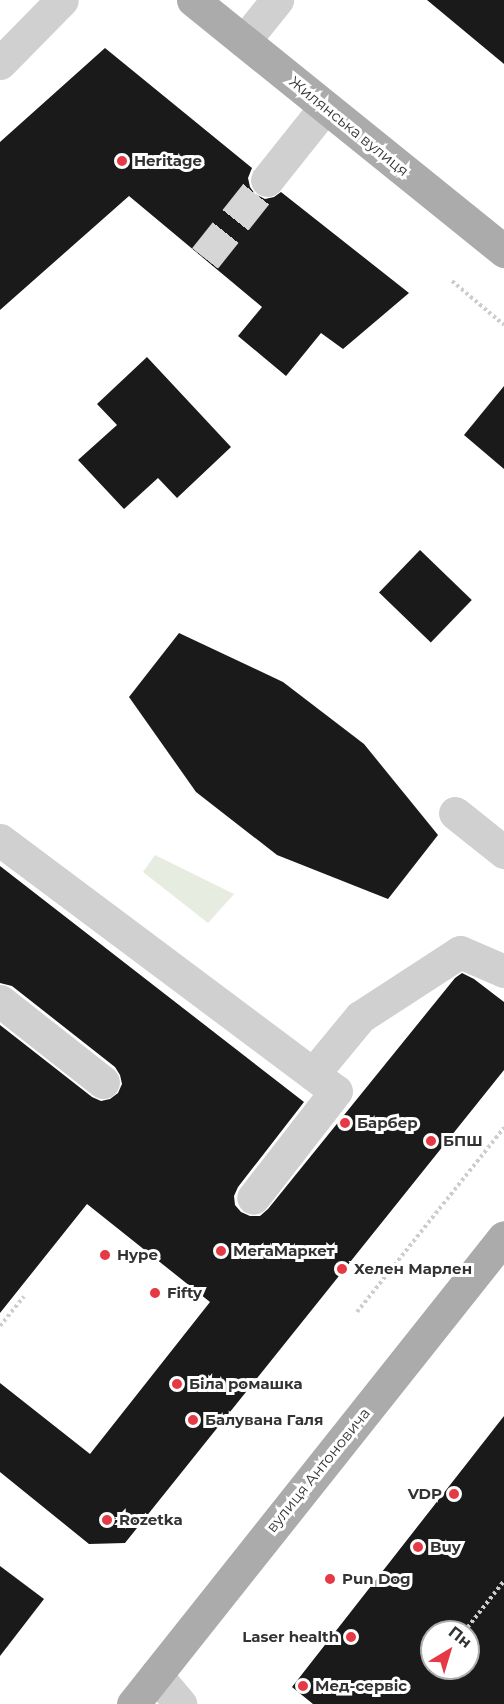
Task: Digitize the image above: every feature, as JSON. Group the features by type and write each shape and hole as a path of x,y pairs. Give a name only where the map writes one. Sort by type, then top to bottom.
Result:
{"main road":[{"name":"Жилянська вулиця","path":"193,0 504,251"},
{"name":"вулиця Антоновича","path":"133,1704 504,1237"}],"street":[{"path":"0,63 62,0"},
{"path":"244,41 277,0"},
{"path":"267,180 325,107"},
{"path":"455,813 504,852"},
{"path":"0,840 336,1091 253,1198"},
{"path":"313,1074 360,1017 460,952 504,971"},
{"path":"0,1001 103,1082"},
{"path":"156,1675 180,1704"}],"path":[{"path":"452,281 504,325"},
{"path":"357,1312 504,1128"},
{"path":"0,1326 24,1296"},
{"path":"473,1620 504,1581"}],"shaded area":[{"path":"155,855 234,894 208,923 143,872"}],"building":[{"path":"427,0 504,0 504,64"},
{"name":"Heritage","path":"105,48 252,168 248,178 255,194 265,199 281,192 409,293 343,349 321,333 286,376 238,336 262,307 129,196 0,310 0,142"},
{"path":"147,357 231,447 177,498 158,478 124,509 78,460 117,425 97,404"},
{"path":"504,386 504,469 464,435"},
{"path":"420,550 472,600 431,642 379,592"},
{"path":"179,633 283,682 364,744 438,835 388,899 277,855 196,792 129,697"},
{"path":"0,866 304,1102 238,1187 234,1196 235,1205 241,1212 250,1216 260,1216 268,1209 455,978 462,973 474,979 504,1002 504,1070 125,1543 89,1544 0,1472 0,1383 90,1454 210,1302 87,1204 0,1313 0,1025 92,1097 101,1101 110,1099 118,1093 122,1084 115,1067 12,986 0,983"},
{"path":"504,1416 504,1704 313,1704 292,1687"},
{"path":"0,1566 44,1599 0,1656"}],"tunnel":[{"path":"205,258 267,180"}],"place":[{"name":"Heritage","path":"122,161"},
{"name":"Барбер","path":"345,1123"},
{"name":"БПШ","path":"431,1141"},
{"name":"МегаМаркет","path":"221,1251"},
{"name":"Hype","path":"105,1255"},
{"name":"Хелен Марлен","path":"342,1269"},
{"name":"Fifty","path":"155,1293"},
{"name":"Біла ромашка","path":"177,1384"},
{"name":"Балувана Галя","path":"193,1420"},
{"name":"VDP","path":"454,1494"},
{"name":"Rozetka","path":"107,1520"},
{"name":"Buy","path":"418,1547"},
{"name":"Pun Dog","path":"330,1579"},
{"name":"Laser health","path":"351,1637"},
{"name":"Мед-сервіс","path":"303,1686"}]}
